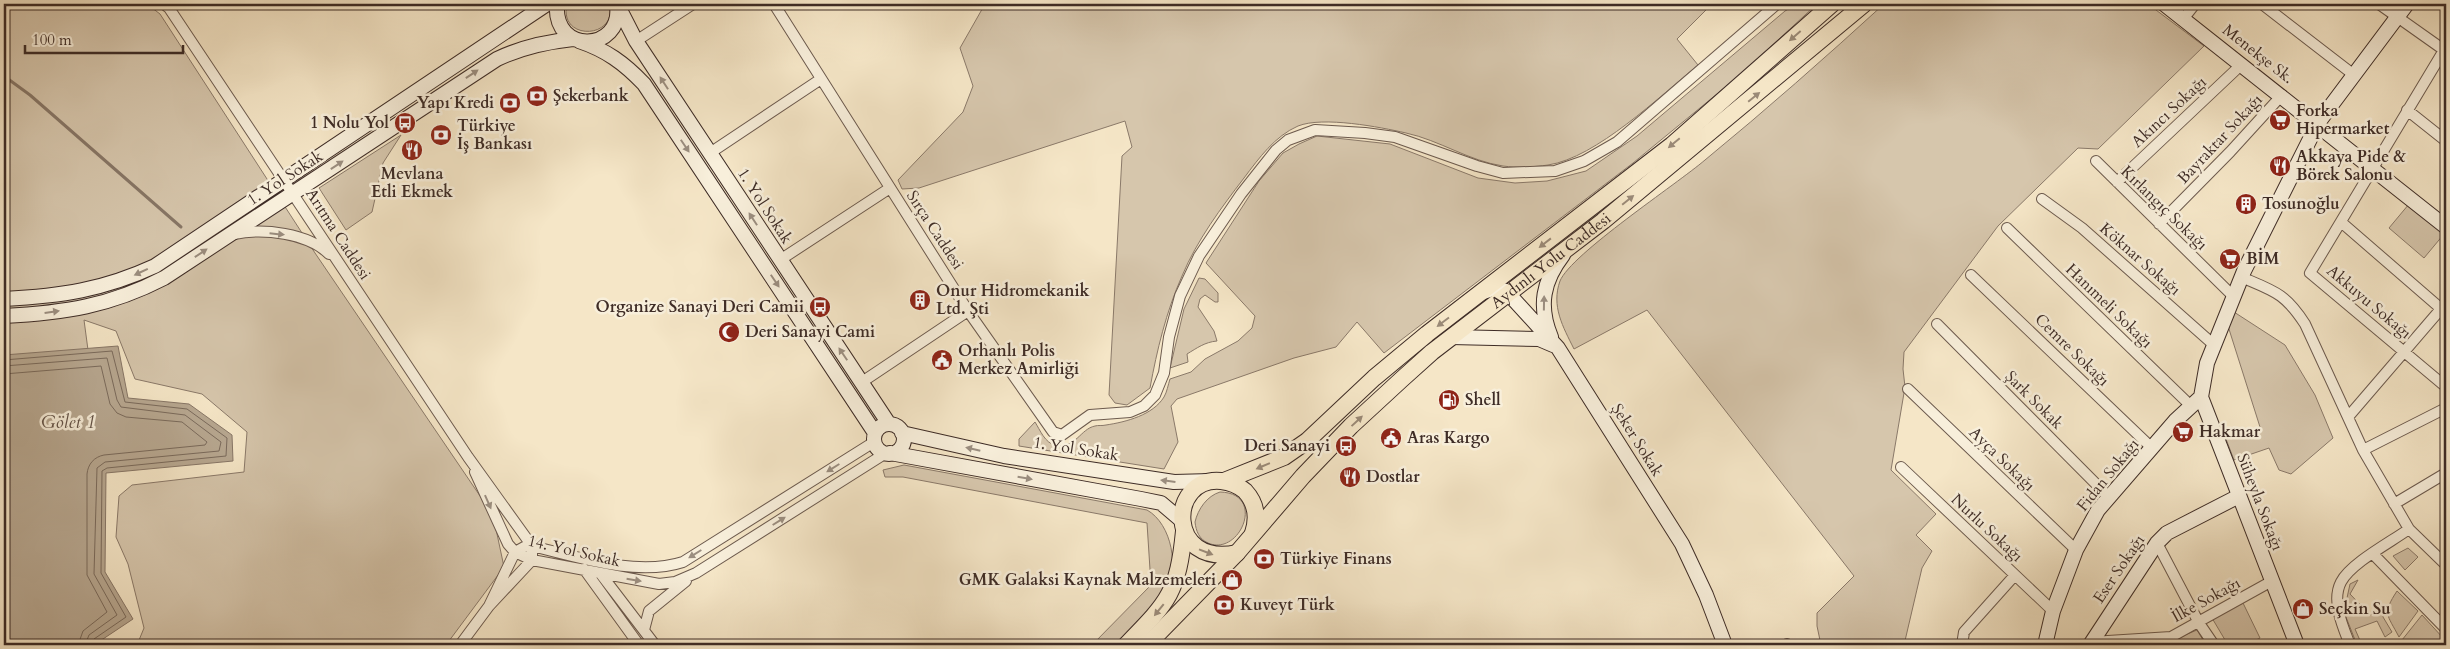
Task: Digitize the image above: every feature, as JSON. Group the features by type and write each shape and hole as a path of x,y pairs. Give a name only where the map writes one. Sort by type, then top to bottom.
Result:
{"main road":[{"name":"1. Yol Sokak","path":"4,299 84,291 129,278 155,266 546,4"},
{"name":"1. Yol Sokak","path":"556,4 559,24 564,32 576,40 613,56 627,66 644,84 875,437 878,449 888,453"},
{"name":"1. Yol Sokak","path":"4,316 79,308 125,297 164,278 497,59 519,49 546,41 595,41 611,30 616,22 617,4"},
{"name":"1. Yol Sokak","path":"617,4 636,41 889,424 897,426 902,433 1004,456 1174,482 1220,481"},
{"name":"Aydınlı Yolu Caddesi","path":"1220,481 1284,457 1307,441 1374,378 1672,145 1832,4"},
{"name":"Aydınlı Yolu Caddesi","path":"1253,534 1292,488 1351,426 1402,379 1451,337 1568,249 1864,4"},
{"name":"Menekşe Sk.","path":"2164,4 2318,123 2446,227"},
{"path":"2196,401 2207,362 2241,277 2318,123 2407,4"},
{"path":"1558,348 1550,336 1545,319 1544,295 1552,271 1568,249"},
{"path":"1482,292 1495,288 1509,294"},
{"name":"Şeker Sokak","path":"1509,294 1558,348 1682,544 1706,595 1725,645"},
{"path":"1513,338 1523,332 1526,327 1526,315 1521,306"},
{"path":"1451,337 1513,338 1546,341 1558,348"},
{"name":"Fidan Sokağı","path":"2045,645 2053,611 2076,550 2098,510 2196,401"},
{"name":"Süheyla Sokağı","path":"2196,401 2239,496 2297,645"},
{"path":"875,437 881,426 889,424"},
{"path":"888,453 901,446 902,433"},
{"path":"888,453 1161,503 1183,526 1190,542 1200,551 1212,555 1237,553"},
{"path":"1000,473 1004,456"},
{"path":"1126,645 1169,598 1176,581 1183,526 1183,508 1187,498 1195,489 1205,483 1220,481 1241,488 1250,497 1256,509 1257,522 1253,534 1237,553 1147,645"},
{"name":"Eser Sokağı","path":"2091,644 2157,543 2167,533 2239,496"}],"street":[{"path":"636,41 693,4"},
{"name":"Sırça Caddesi","path":"774,4 968,311 1053,432 1062,435 1090,415 1130,412 1144,406 1155,395 1164,373 1169,337 1180,296 1200,256 1241,194 1276,150 1288,140 1315,130 1365,133 1395,137 1503,173 1555,171 1584,161 1617,142 1777,4"},
{"path":"2184,18 2195,4"},
{"path":"2262,4 2354,75"},
{"path":"2379,4 2445,52"},
{"name":"Arıtma Caddesi","path":"169,5 468,457"},
{"name":"Akkuyu Sokağı","path":"2445,52 2372,167 2310,273 2446,386"},
{"name":"Akıncı Sokağı","path":"2117,182 2242,64"},
{"path":"710,152 821,79"},
{"name":"Bayraktar Sokağı","path":"2160,224 2282,95"},
{"path":"2407,110 2446,141"},
{"name":"Kırlangıç Sokağı","path":"2096,161 2234,296"},
{"path":"780,260 890,188"},
{"name":"Köknar Sokağı","path":"2042,200 2082,228 2214,344"},
{"path":"2341,222 2445,308 2348,417"},
{"name":"Hanımeli Sokağı","path":"2007,228 2196,401"},
{"path":"228,235 249,232 297,236 322,248 342,268"},
{"name":"Cemre Sokağı","path":"1971,275 2152,448"},
{"path":"2241,277 2280,293 2293,306 2305,324 2363,450 2394,504 2409,529 2446,565"},
{"path":"862,382 968,311"},
{"name":"Şark Sokak","path":"1937,324 2109,497"},
{"name":"Ayça Sokağı","path":"1908,389 2076,550"},
{"path":"2363,450 2446,408"},
{"name":"14. Yol Sokak","path":"468,457 532,546 587,559 656,569 683,562 875,437"},
{"name":"14. Yol Sokak","path":"468,457 502,534 515,552 532,560 659,584 675,582 696,573 888,453"},
{"name":"Nurlu Sokağı","path":"1901,466 2053,611"},
{"path":"2394,504 2446,473"},
{"path":"2350,645 2341,622 2338,596 2342,581 2356,566 2409,529"},
{"path":"2157,543 2199,623 2214,645"},
{"path":"460,645 489,606 532,560 532,546 524,547 515,552 489,606"},
{"path":"2373,554 2446,629"},
{"path":"639,645 584,571 587,559 601,574 655,645"},
{"path":"644,630 646,618 655,604 696,573"},
{"path":"1962,645 1964,632 2015,575"},
{"name":"İlke Sokağı","path":"2091,644 2171,637 2272,581"}],"shaded area":[{"path":"4,4 147,4 160,14 315,253 493,515 504,567 446,645 137,645 144,628 128,564 116,537 119,496 132,485 244,472 247,432 202,394 135,379 116,331 84,320 90,365 4,365"},
{"path":"567,4 609,4 610,16 605,24 598,29 579,30 571,25 567,16"},
{"path":"985,4 1712,4 1677,39 1698,65 1627,124 1586,151 1567,160 1548,165 1503,166 1478,160 1418,136 1352,123 1309,123 1290,130 1262,155 1202,237 1176,290 1159,345 1150,388 1127,405 1115,403 1109,395 1122,156 1132,147 1125,121 919,188 902,189 898,180 963,112 973,86 960,48"},
{"path":"1797,4 1817,4 1740,75 1633,163 1384,353 1357,322 1336,347 1294,358 1177,399 1171,406 1178,442 1164,469 1019,446 1019,439 1035,422 1048,442 1062,445 1073,442 1090,428 1122,422 1146,413 1153,409 1164,397 1170,379 1191,372 1205,359 1238,341 1252,328 1255,316 1206,263 1259,181 1283,153 1317,136 1390,144 1478,178 1515,183 1547,181 1586,171 1637,136 1785,11"},
{"path":"1884,4 2148,4 2204,46 2098,149 2078,148 1998,226 1904,352 1905,387 1891,470 1936,514 1916,535 1932,551 1922,568 1904,645 1821,645 1817,626 1817,613 1854,576 1647,310 1574,349 1560,316 1557,299 1560,281 1568,269 1583,254 1728,141"},
{"path":"401,135 383,163 372,212 346,230 319,188"},
{"path":"2409,204 2444,234 2424,258 2389,228"},
{"path":"1199,278 1205,279 1218,293 1218,302 1205,295 1200,299 1198,307 1214,331 1217,341 1187,354 1188,362 1170,368 1184,309"},
{"path":"2234,312 2285,345 2315,395 2333,438 2291,474 2279,470 2269,448 2234,460 2226,439 2260,427 2228,326"},
{"path":"904,465 1147,510 1156,517 1168,536 1172,560 1170,583 1161,599 1114,645 1092,645 1151,585 1147,523 903,477 885,477 883,470"},
{"path":"1220,492 1234,495 1242,502 1245,512 1244,523 1238,533 1230,541 1220,545 1208,543 1202,539 1197,532 1195,522 1198,512 1204,504"},
{"path":"2408,548 2418,557 2405,570 2393,556"},
{"path":"2358,580 2350,594 2370,615 2383,609 2383,617 2392,632 2385,637 2377,621 2355,629 2362,645 2357,645 2344,612 2350,584"},
{"path":"2397,591 2418,611 2399,637 2388,614 2389,605"},
{"path":"2243,603 2260,638 2246,645 2228,645 2212,618"},
{"path":"2422,615 2444,639 2443,645 2405,645 2402,640"},
{"path":"2197,630 2206,645 2114,645 2170,641"}],"water":[{"name":"Gölet 1","path":"118,346 128,398 189,404 232,435 233,461 106,473 105,572 133,619 94,645 4,645 4,355"}],"waterway":[{"path":"4,76 30,95 181,227"}],"place":[{"name":"Şekerbank","path":"537,96"},
{"name":"Yapı Kredi","path":"510,103"},
{"name":"Forka Hipermarket","path":"2280,120"},
{"name":"1 Nolu Yol","path":"405,123"},
{"name":"Türkiye İş Bankası","path":"441,135"},
{"name":"Mevlana Etli Ekmek","path":"412,150"},
{"name":"Akkaya Pide & Börek Salonu","path":"2280,166"},
{"name":"Tosunoğlu","path":"2246,204"},
{"name":"BİM","path":"2230,259"},
{"name":"Onur Hidromekanik Ltd. Şti","path":"920,300"},
{"name":"Organize Sanayi Deri Camii","path":"820,307"},
{"name":"Deri Sanayi Cami","path":"729,332"},
{"name":"Orhanlı Polis Merkez Amirliği","path":"942,360"},
{"name":"Shell","path":"1449,400"},
{"name":"Hakmar","path":"2183,432"},
{"name":"Aras Kargo","path":"1391,438"},
{"name":"Deri Sanayi","path":"1346,446"},
{"name":"Dostlar","path":"1350,477"},
{"name":"Türkiye Finans","path":"1264,559"},
{"name":"GMK Galaksi Kaynak Malzemeleri","path":"1232,580"},
{"name":"Kuveyt Türk","path":"1224,605"},
{"name":"Seçkin Su","path":"2303,609"}]}
